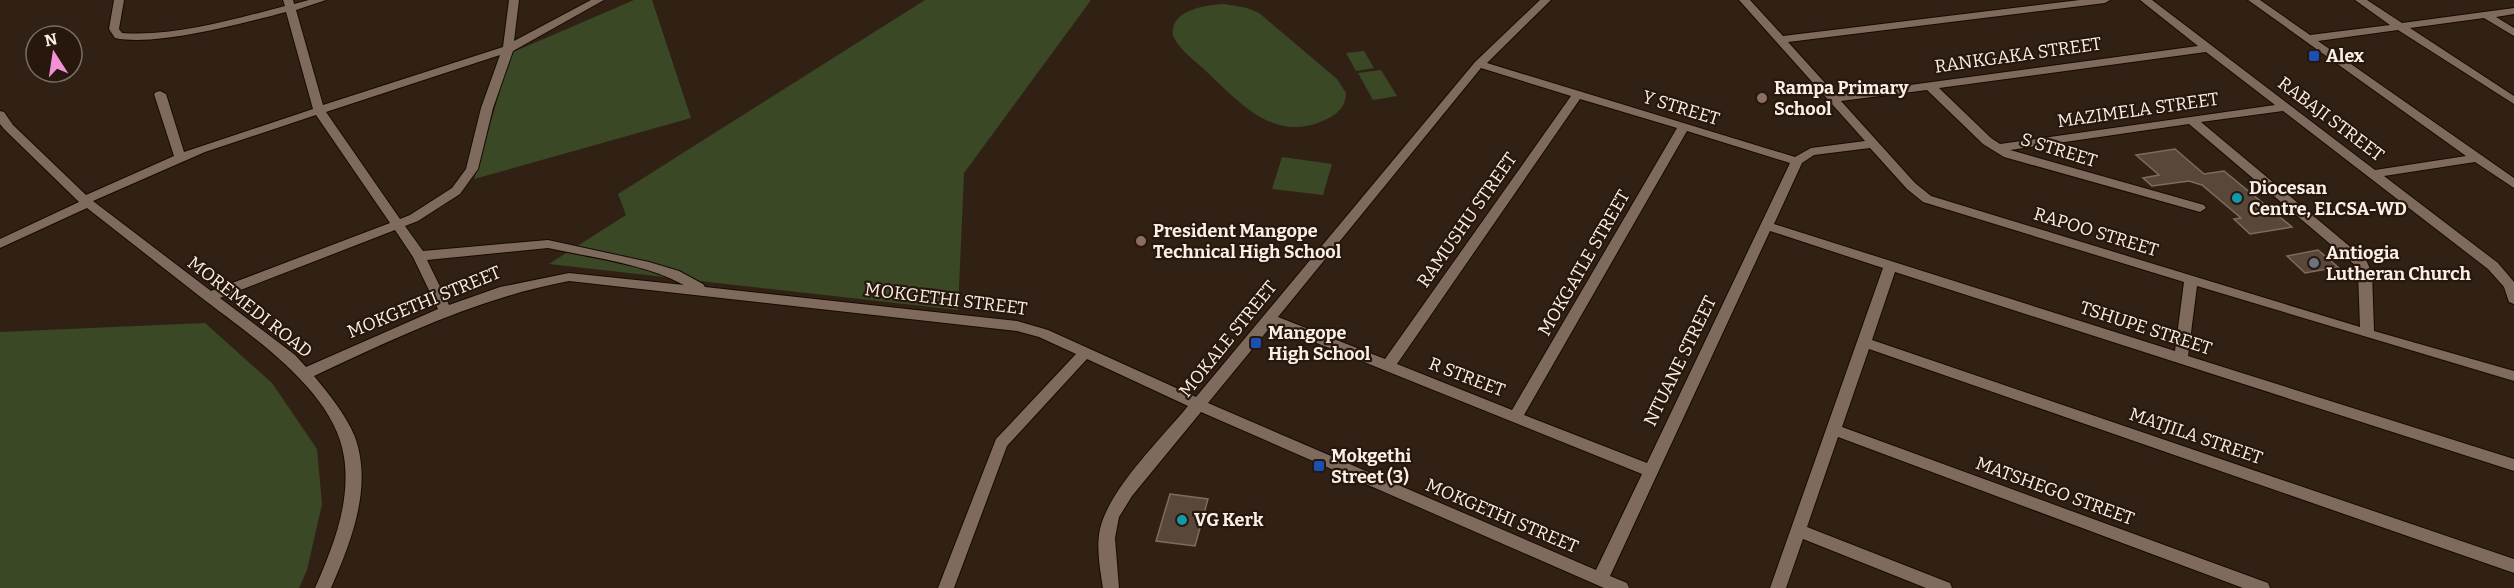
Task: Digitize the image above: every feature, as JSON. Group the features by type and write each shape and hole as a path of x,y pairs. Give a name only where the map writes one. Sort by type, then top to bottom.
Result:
{"street":[{"path":"120,0 114,29 124,38 155,35 289,4 321,0"},
{"path":"210,297 397,225 446,199 469,177 487,108 508,49 514,0"},
{"path":"0,244 180,157 508,49 599,0"},
{"name":"MOKALE STREET","path":"1111,588 1106,532 1112,512 1479,64 1546,0"},
{"name":"RAPOO STREET","path":"1744,0 1911,186 1927,199 2367,334 2514,376"},
{"path":"1780,40 2105,0"},
{"name":"RABAJI STREET","path":"2145,0 2493,266 2510,286 2514,299"},
{"path":"2253,0 2514,184"},
{"path":"2360,0 2514,101"},
{"path":"289,4 319,111 419,256 446,312"},
{"path":"2308,39 2514,11"},
{"path":"2486,15 2514,33"},
{"name":"RANKGAKA STREET","path":"1833,99 2208,48"},
{"name":"Y STREET","path":"1479,64 1797,161"},
{"name":"S STREET","path":"1930,86 1997,148 2021,158 2200,208"},
{"path":"160,94 180,157"},
{"name":"RAMUSHU STREET","path":"1387,367 1577,95"},
{"name":"MAZIMELA STREET","path":"1997,148 2285,107"},
{"name":"MOREMEDI ROAD","path":"0,114 30,149 86,202 290,359 305,374 346,435 354,462 350,504 323,588"},
{"path":"2191,120 2361,263 2366,273 2367,334"},
{"name":"MOKGATLE STREET","path":"1515,417 1683,127"},
{"path":"1797,161 1811,152 1873,144"},
{"path":"2374,174 2478,158"},
{"name":"NTUANE STREET","path":"1600,579 1797,161"},
{"name":"TSHUPE STREET","path":"1767,226 2514,465"},
{"path":"419,256 548,244 655,268 674,274 703,290"},
{"path":"1778,588 1866,343 1891,265"},
{"name":"MOKGETHI STREET","path":"305,374 446,312 514,286 569,277 1017,326 1043,333 1199,405 1621,588"},
{"path":"2181,358 2191,280"},
{"name":"R STREET","path":"1270,319 1650,471"},
{"name":"MATJILA STREET","path":"1866,343 2514,566"},
{"path":"946,588 1001,443 1085,353"},
{"name":"MATSHEGO STREET","path":"1834,430 2262,588"},
{"path":"1799,530 1944,588"}],"green space":[{"path":"634,0 652,0 691,118 474,179 511,53"},
{"path":"925,0 1091,0 964,173 958,310 549,264 626,215 618,194"},
{"path":"1224,4 1247,8 1259,13 1337,79 1346,93 1345,101 1339,111 1329,118 1310,125 1293,127 1262,118 1234,98 1180,47 1173,36 1173,27 1183,15 1199,8"},
{"path":"1364,51 1374,68 1356,71 1346,53"},
{"path":"1381,70 1397,96 1373,100 1358,73"},
{"path":"1282,157 1332,164 1323,195 1272,189"},
{"path":"205,323 272,383 317,449 322,504 307,570 299,588 0,588 0,332"}],"building":[{"name":"Diocesan Centre, ELCSA-WD","path":"2175,149 2204,174 2224,171 2292,227 2250,234 2234,219 2241,218 2202,185 2189,181 2152,186 2143,178 2159,175 2136,155"},
{"name":"Antiogia Lutheran Church","path":"2318,250 2338,267 2305,273 2287,256"},
{"name":"VG Kerk","path":"1170,494 1208,499 1195,546 1156,541"}],"place":[{"name":"Alex","path":"2314,56"},
{"name":"Rampa Primary School","path":"1762,98"},
{"name":"Diocesan Centre, ELCSA-WD","path":"2237,198"},
{"name":"President Mangope Technical High School","path":"1141,241"},
{"name":"Antiogia Lutheran Church","path":"2314,263"},
{"name":"Mangope High School","path":"1256,343"},
{"name":"Mokgethi Street (3)","path":"1319,466"},
{"name":"VG Kerk","path":"1182,520"}]}
